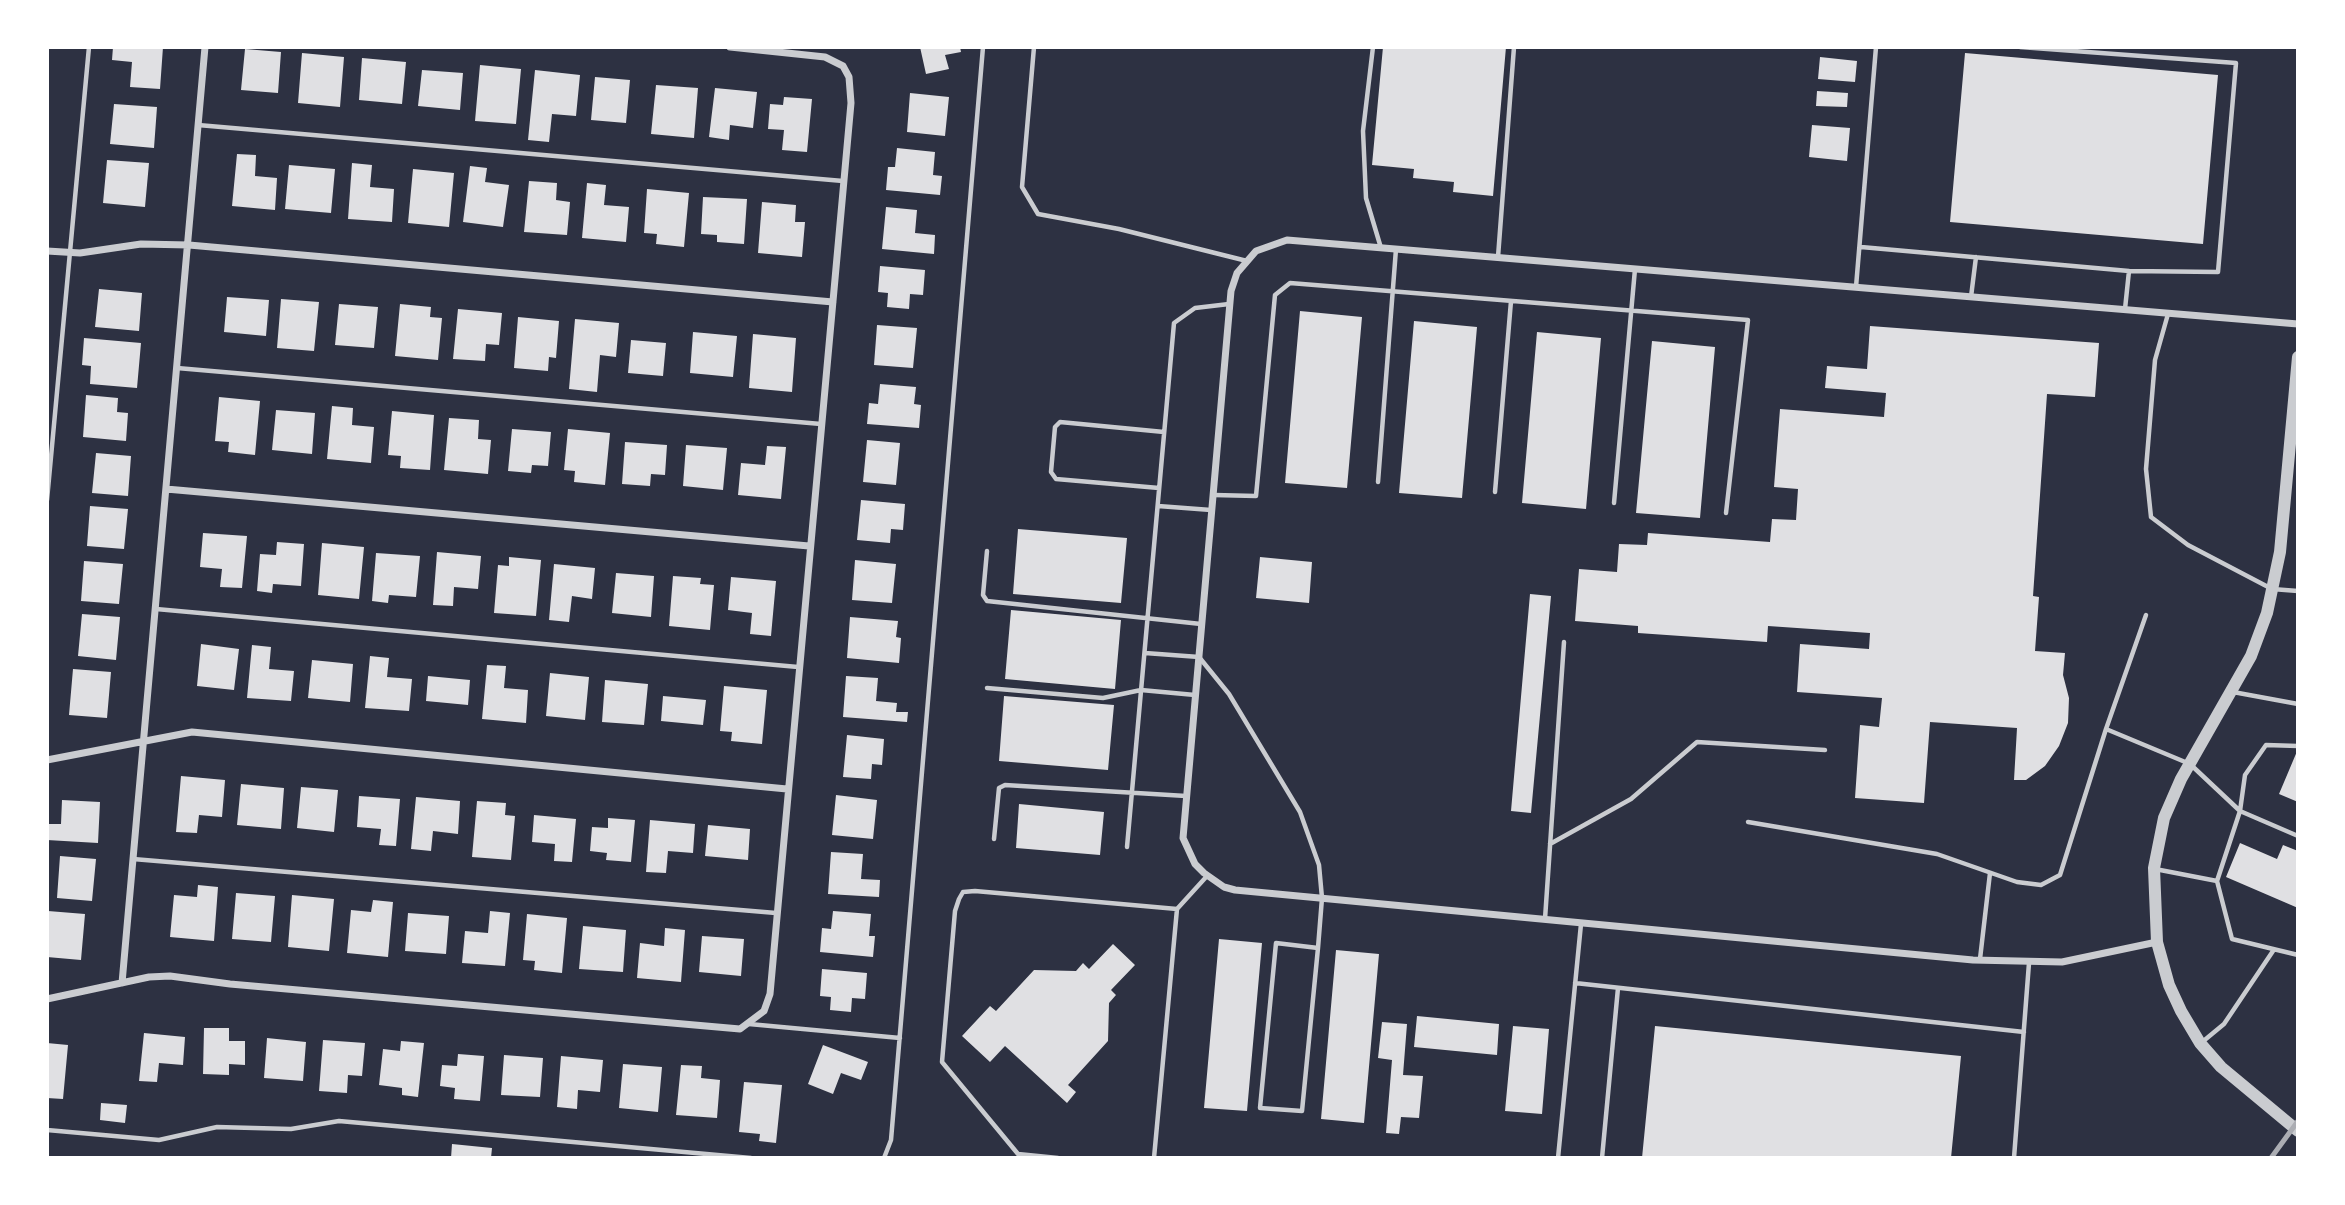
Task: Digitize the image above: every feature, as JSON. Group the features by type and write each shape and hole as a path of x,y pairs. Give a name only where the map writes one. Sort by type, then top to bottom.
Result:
{"street":[{"path":"47,999 170,976 230,984 740,1029 764,1011 770,994 851,103 849,77 843,66 825,57 730,47"},
{"path":"122,983 189,245 204,49"},
{"path":"2157,942 2081,959 2029,963 1980,960 1236,890 1224,887 1208,876 1195,864 1183,838 1230,303 1237,273 1256,251 1287,240 2298,324"},
{"path":"47,251 69,253 141,244 189,245 832,303"},
{"path":"2298,357 2285,513 2272,589 2251,656 2190,764 2164,818 2154,869 2157,942 2169,985 2200,1043 2250,1094 2298,1131"},
{"path":"166,489 809,546"},
{"path":"47,760 192,732 787,789"}],"lane":[{"path":"47,500 89,47"},
{"path":"884,1158 891,1140 983,47"},
{"path":"1034,47 1022,187 1038,214 1119,229 1247,261"},
{"path":"1374,47 1363,131 1366,198 1381,248"},
{"path":"1498,258 1514,47"},
{"path":"1856,288 1876,47"},
{"path":"1861,247 2129,271 2218,272 2236,63 2020,47"},
{"path":"198,125 843,181"},
{"path":"1378,482 1396,249"},
{"path":"1971,297 1976,257"},
{"path":"1614,503 1635,269"},
{"path":"2125,310 2129,271"},
{"path":"1213,495 1256,496 1275,296 1290,283 1748,320 1726,513"},
{"path":"1495,492 1511,301"},
{"path":"1127,847 1174,323 1195,308 1230,303"},
{"path":"2168,314 2155,360 2146,469 2151,517 2188,545 2272,589 2298,591"},
{"path":"177,368 821,424"},
{"path":"1160,488 1056,479 1051,472 1055,427 1060,422 1164,432"},
{"path":"1158,506 1212,510"},
{"path":"987,551 983,595 987,601 1202,624"},
{"path":"156,609 798,667"},
{"path":"1748,822 1937,854 1990,873 2041,885 2060,875 2106,729 2146,615"},
{"path":"1545,919 1564,642"},
{"path":"1144,653 1199,657 1229,694 1300,812 1319,865 1322,898 1318,947 1302,1111 1260,1108 1276,943 1318,947"},
{"path":"987,688 1103,698 1141,690 1196,696"},
{"path":"2232,692 2298,704"},
{"path":"2106,729 2190,764 2240,811 2298,836"},
{"path":"1550,844 1631,799 1697,743 1825,750"},
{"path":"2298,746 2266,745 2245,775 2240,811 2217,881 2232,939 2298,955"},
{"path":"994,839 999,788 1005,785 1187,796"},
{"path":"134,859 776,913"},
{"path":"2154,869 2217,881"},
{"path":"1980,960 1990,873"},
{"path":"1154,1158 1177,909 1208,876"},
{"path":"1058,1158 1018,1154 942,1062 955,911 959,899 963,892 975,891 1177,909"},
{"path":"1558,1158 1581,923"},
{"path":"2200,1043 2224,1024 2273,951"},
{"path":"2014,1158 2029,963"},
{"path":"1575,983 2024,1032"},
{"path":"1602,1158 1618,988"},
{"path":"749,1024 900,1038"},
{"path":"47,1130 159,1140 217,1127 291,1129 339,1121 751,1158"}],"building":[{"path":"113,47 163,47 160,89 130,87 132,62 112,60"},
{"path":"920,47 960,47 961,52 945,55 949,69 926,74"},
{"path":"1383,47 1506,47 1493,196 1453,192 1454,182 1413,178 1414,169 1372,165"},
{"path":"245,49 281,52 278,93 241,90"},
{"path":"302,53 344,57 340,107 298,103"},
{"path":"1965,53 2218,75 2203,244 1950,222"},
{"path":"1820,57 1857,61 1855,82 1818,79"},
{"path":"362,58 406,62 402,104 359,100"},
{"path":"480,65 521,69 516,124 475,121"},
{"path":"422,70 463,73 460,110 418,106"},
{"path":"535,70 580,75 576,116 552,114 549,142 528,140"},
{"path":"595,77 630,80 626,123 591,120"},
{"path":"656,85 698,88 694,138 651,134"},
{"path":"715,88 757,92 753,128 730,125 729,140 709,137"},
{"path":"1817,91 1848,93 1847,107 1816,106"},
{"path":"910,93 949,97 945,136 907,132"},
{"path":"784,97 812,99 807,152 782,150 784,130 768,129 770,104 783,105"},
{"path":"114,104 157,107 154,148 110,144"},
{"path":"1812,125 1850,128 1847,161 1809,157"},
{"path":"897,148 935,152 933,175 942,176 940,195 886,190 888,167 895,167"},
{"path":"237,154 256,155 255,176 277,178 275,210 232,206"},
{"path":"107,160 149,163 145,207 103,203"},
{"path":"352,163 372,165 370,187 394,189 392,222 348,219"},
{"path":"289,165 335,169 331,213 285,209"},
{"path":"470,166 487,168 485,182 509,185 503,227 463,222"},
{"path":"413,169 454,173 449,227 408,223"},
{"path":"529,181 557,183 556,200 570,202 567,235 524,232"},
{"path":"587,183 606,185 604,205 629,207 626,242 582,238"},
{"path":"647,189 689,193 684,247 656,244 657,234 644,233"},
{"path":"703,197 747,199 744,244 717,242 717,235 701,234"},
{"path":"762,202 796,205 795,222 805,222 802,257 758,253"},
{"path":"886,207 917,210 915,233 935,235 934,254 882,249"},
{"path":"880,266 925,270 923,295 910,294 909,309 887,307 888,293 878,292"},
{"path":"99,289 142,293 139,331 95,327"},
{"path":"227,297 269,300 266,336 224,332"},
{"path":"281,299 319,302 314,351 277,348"},
{"path":"339,304 378,307 374,348 335,345"},
{"path":"400,304 431,307 430,317 442,318 438,360 395,356"},
{"path":"458,309 502,313 499,345 486,344 485,361 453,359"},
{"path":"1300,311 1362,317 1347,488 1285,483"},
{"path":"518,317 559,321 556,358 549,357 548,371 514,368"},
{"path":"575,319 619,323 616,357 600,355 597,392 569,389"},
{"path":"1414,321 1477,327 1462,498 1399,493"},
{"path":"877,325 917,328 913,368 874,365"},
{"path":"1870,326 2099,343 2095,397 2047,394 2033,596 2039,597 2035,651 2065,653 2063,675 2069,698 2068,723 2059,746 2045,766 2026,780 2014,780 2017,728 1930,722 1924,803 1855,798 1860,725 1879,727 1882,698 1797,692 1800,644 1869,649 1870,633 1768,626 1767,642 1638,633 1638,626 1575,621 1579,569 1617,572 1619,544 1647,545 1648,533 1770,542 1772,519 1796,520 1798,489 1774,487 1780,409 1884,417 1886,393 1825,388 1827,366 1867,369"},
{"path":"693,332 737,336 733,377 690,373"},
{"path":"1537,332 1601,338 1586,509 1522,503"},
{"path":"753,334 796,338 792,392 749,388"},
{"path":"84,338 141,343 137,388 90,384 91,366 82,365"},
{"path":"631,340 666,343 663,376 628,373"},
{"path":"1652,341 1715,347 1700,518 1636,513"},
{"path":"880,384 916,387 914,404 921,405 919,428 867,424 869,403 878,404"},
{"path":"86,395 118,398 117,412 128,413 126,441 83,437"},
{"path":"219,397 260,401 255,455 228,452 229,442 215,441"},
{"path":"332,406 353,408 352,425 374,427 371,463 327,459"},
{"path":"276,410 315,413 312,454 272,450"},
{"path":"392,411 434,415 430,470 400,468 401,456 388,455"},
{"path":"449,418 479,420 478,439 491,440 488,474 444,470"},
{"path":"512,429 551,432 548,466 532,465 531,473 508,471"},
{"path":"568,429 610,433 605,485 574,482 575,471 564,470"},
{"path":"867,440 900,443 896,485 863,482"},
{"path":"625,442 667,445 665,475 651,474 650,486 622,484"},
{"path":"686,445 727,448 723,490 683,486"},
{"path":"767,446 786,447 781,499 738,495 741,463 765,465"},
{"path":"96,453 131,456 128,496 92,493"},
{"path":"861,500 905,504 903,530 891,529 890,543 857,540"},
{"path":"90,506 128,509 124,549 87,546"},
{"path":"1018,529 1127,538 1121,603 1013,594"},
{"path":"203,533 247,536 242,588 220,587 222,569 200,567"},
{"path":"277,542 304,544 301,586 273,584 272,593 257,591 260,554 276,555"},
{"path":"322,543 364,547 359,599 318,595"},
{"path":"437,552 481,556 478,589 454,587 453,606 433,605"},
{"path":"376,553 420,556 416,597 389,595 388,603 372,601"},
{"path":"509,557 541,560 536,616 494,613 498,565 509,566"},
{"path":"1260,557 1312,562 1309,603 1256,598"},
{"path":"855,560 896,564 892,603 852,600"},
{"path":"84,561 123,564 119,604 81,601"},
{"path":"554,564 595,568 592,599 572,596 569,622 549,620"},
{"path":"616,573 654,576 651,617 612,613"},
{"path":"673,576 701,578 700,584 714,585 710,630 669,626"},
{"path":"731,577 776,581 771,636 750,634 752,613 728,610"},
{"path":"1530,594 1551,596 1531,813 1511,811"},
{"path":"1011,610 1121,620 1115,689 1005,679"},
{"path":"82,614 120,617 116,660 78,656"},
{"path":"850,617 898,621 896,637 901,638 899,663 847,658"},
{"path":"201,644 239,649 234,690 197,686"},
{"path":"252,645 271,647 269,669 294,671 291,701 247,698"},
{"path":"370,656 389,658 387,677 412,679 409,711 365,708"},
{"path":"312,660 353,664 350,702 308,698"},
{"path":"487,665 506,666 504,688 528,690 526,723 482,719"},
{"path":"73,669 111,672 107,718 69,715"},
{"path":"550,673 589,677 585,720 546,716"},
{"path":"428,676 470,680 468,705 426,701"},
{"path":"846,676 878,678 876,701 897,703 896,712 908,712 907,722 843,717"},
{"path":"605,680 648,684 644,725 602,722"},
{"path":"724,686 767,690 762,744 731,741 732,732 720,731"},
{"path":"663,696 706,700 703,725 661,721"},
{"path":"1004,696 1114,705 1108,770 999,761"},
{"path":"847,735 884,739 882,765 872,764 871,779 843,777"},
{"path":"2298,749 2298,802 2279,794"},
{"path":"181,776 225,780 222,817 199,815 197,833 176,832"},
{"path":"241,784 284,788 281,829 237,825"},
{"path":"301,787 338,790 334,832 297,828"},
{"path":"836,795 877,800 873,839 832,835"},
{"path":"359,796 400,799 396,846 379,845 381,829 357,827"},
{"path":"416,797 460,801 458,834 433,831 431,851 411,849"},
{"path":"62,800 100,802 98,843 47,840 48,824 61,824"},
{"path":"477,801 506,803 505,815 515,816 511,860 472,857"},
{"path":"1019,804 1104,812 1100,855 1016,848"},
{"path":"534,815 576,819 572,862 554,861 555,844 532,842"},
{"path":"608,818 635,820 631,862 606,860 607,853 590,851 592,827 608,828"},
{"path":"650,820 695,824 693,853 668,851 666,873 646,872"},
{"path":"708,825 750,829 748,860 705,856"},
{"path":"2240,843 2277,859 2283,845 2298,851 2298,908 2226,877"},
{"path":"831,852 863,854 861,879 880,880 879,897 828,894"},
{"path":"60,856 96,859 92,901 57,898"},
{"path":"198,885 218,887 214,941 170,937 174,895 197,897"},
{"path":"236,893 275,896 271,942 232,939"},
{"path":"292,895 334,899 329,951 288,947"},
{"path":"373,900 393,902 388,957 347,953 351,910 371,912"},
{"path":"48,911 85,914 81,960 47,957"},
{"path":"490,911 510,913 505,966 462,963 465,931 488,933"},
{"path":"833,911 871,914 869,936 875,936 873,957 820,952 822,928 831,929"},
{"path":"408,913 449,916 446,954 405,951"},
{"path":"527,914 567,918 562,973 534,970 535,961 523,960"},
{"path":"583,926 626,930 623,972 579,969"},
{"path":"665,928 685,930 681,982 637,978 640,943 664,946"},
{"path":"702,936 744,939 741,976 699,972"},
{"path":"1219,939 1262,943 1247,1111 1204,1108"},
{"path":"1113,944 1135,965 1111,990 1116,995 1109,1003 1108,1041 1068,1085 1076,1092 1067,1103 1005,1046 990,1062 962,1036 990,1006 996,1011 1034,970 1076,971 1083,963 1089,969"},
{"path":"1336,950 1379,954 1364,1123 1321,1119"},
{"path":"822,969 867,973 865,999 852,998 851,1012 830,1010 831,997 820,996"},
{"path":"1417,1016 1499,1024 1497,1055 1414,1047"},
{"path":"1382,1022 1407,1024 1403,1075 1423,1076 1419,1118 1401,1117 1399,1134 1386,1133 1392,1060 1378,1058"},
{"path":"1513,1026 1549,1029 1542,1114 1505,1111"},
{"path":"1655,1026 1961,1056 1951,1158 1642,1158"},
{"path":"204,1028 229,1028 229,1041 245,1041 245,1065 229,1064 229,1075 203,1074"},
{"path":"144,1033 185,1037 183,1065 159,1063 157,1082 139,1081"},
{"path":"267,1038 306,1042 303,1081 264,1078"},
{"path":"323,1040 365,1043 362,1076 348,1075 347,1093 319,1091"},
{"path":"401,1041 424,1043 418,1097 402,1095 402,1088 379,1085 383,1049 400,1051"},
{"path":"47,1043 68,1045 63,1099 47,1098"},
{"path":"823,1045 868,1062 861,1080 841,1073 833,1094 808,1084"},
{"path":"458,1054 484,1056 480,1101 454,1099 455,1088 440,1086 442,1065 457,1066"},
{"path":"504,1055 543,1058 540,1097 501,1095"},
{"path":"561,1056 603,1060 600,1092 578,1090 577,1109 557,1107"},
{"path":"623,1064 662,1067 658,1112 619,1108"},
{"path":"681,1065 702,1066 701,1078 720,1080 717,1118 676,1115"},
{"path":"744,1082 782,1085 776,1143 759,1141 760,1134 739,1132"},
{"path":"101,1103 127,1105 125,1123 100,1120"},
{"path":"452,1144 492,1148 491,1158 451,1158"}],"railway":[{"path":"2271,1158 2298,1121"}]}
